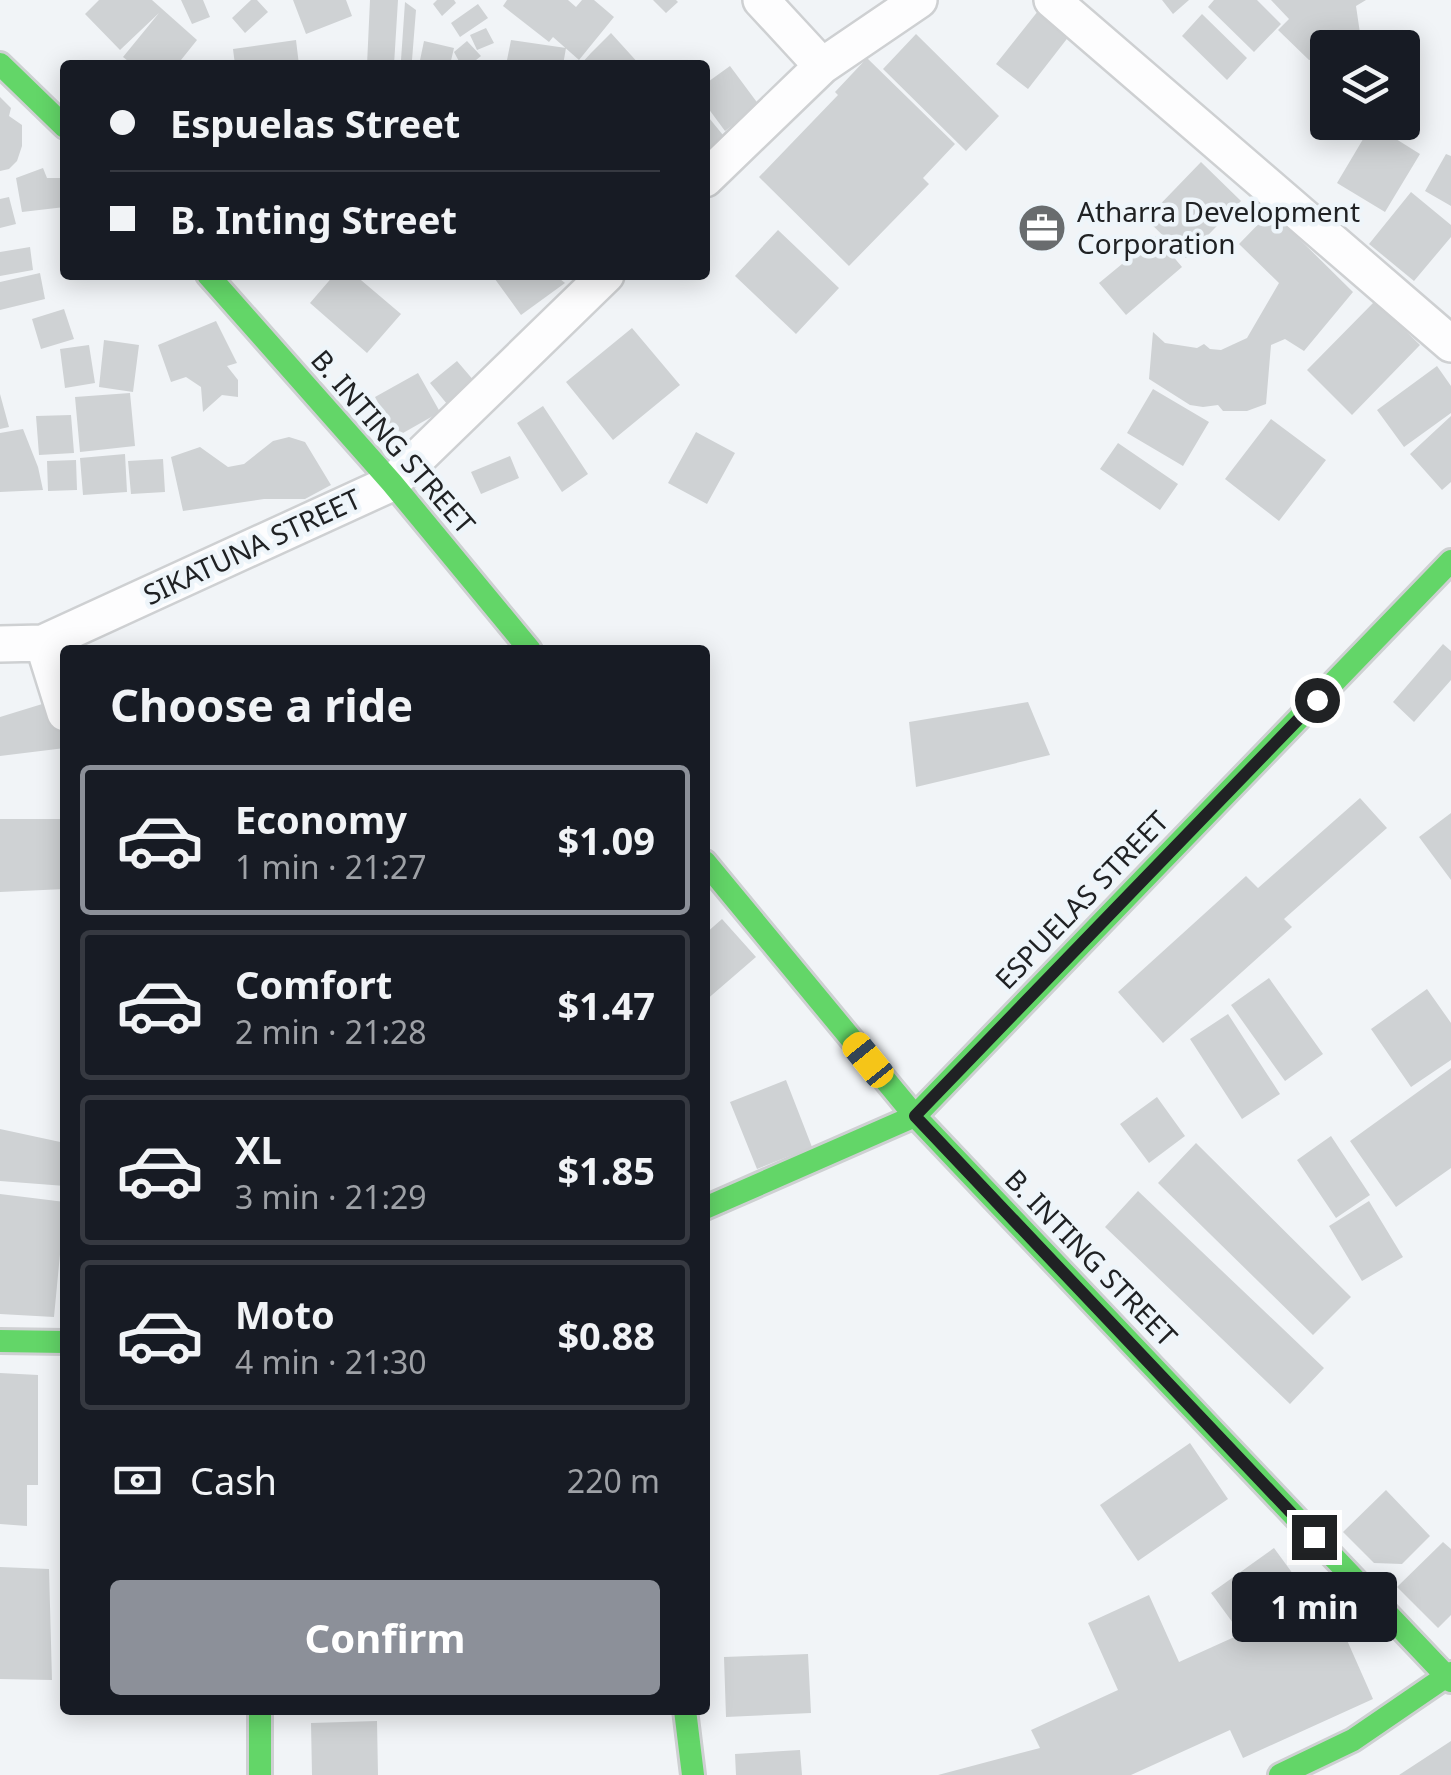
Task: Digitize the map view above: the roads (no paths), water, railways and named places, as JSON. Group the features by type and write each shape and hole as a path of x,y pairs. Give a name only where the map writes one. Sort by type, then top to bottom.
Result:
{"street":[{"path":"762,0 822,66"},
{"path":"710,174 822,66 919,0"},
{"path":"1052,0 1451,344"},
{"path":"0,64 60,122"},
{"name":"B. INTING STREET","path":"212,280 392,483 526,645"},
{"name":"SIKATUNA STREET","path":"0,644 44,642 392,483 601,280"},
{"name":"ESPUELAS STREET","path":"710,1206 915,1116 1451,561"},
{"path":"44,642 60,695"},
{"name":"B. INTING STREET","path":"710,868 915,1116 1450,1677"},
{"path":"0,1341 60,1342"},
{"path":"1280,1775 1354,1740 1450,1677"},
{"path":"260,1715 260,1775"},
{"path":"685,1715 692,1775"}],"place":[{"name":"Atharra Development Corporation","path":"1042,228"}]}
